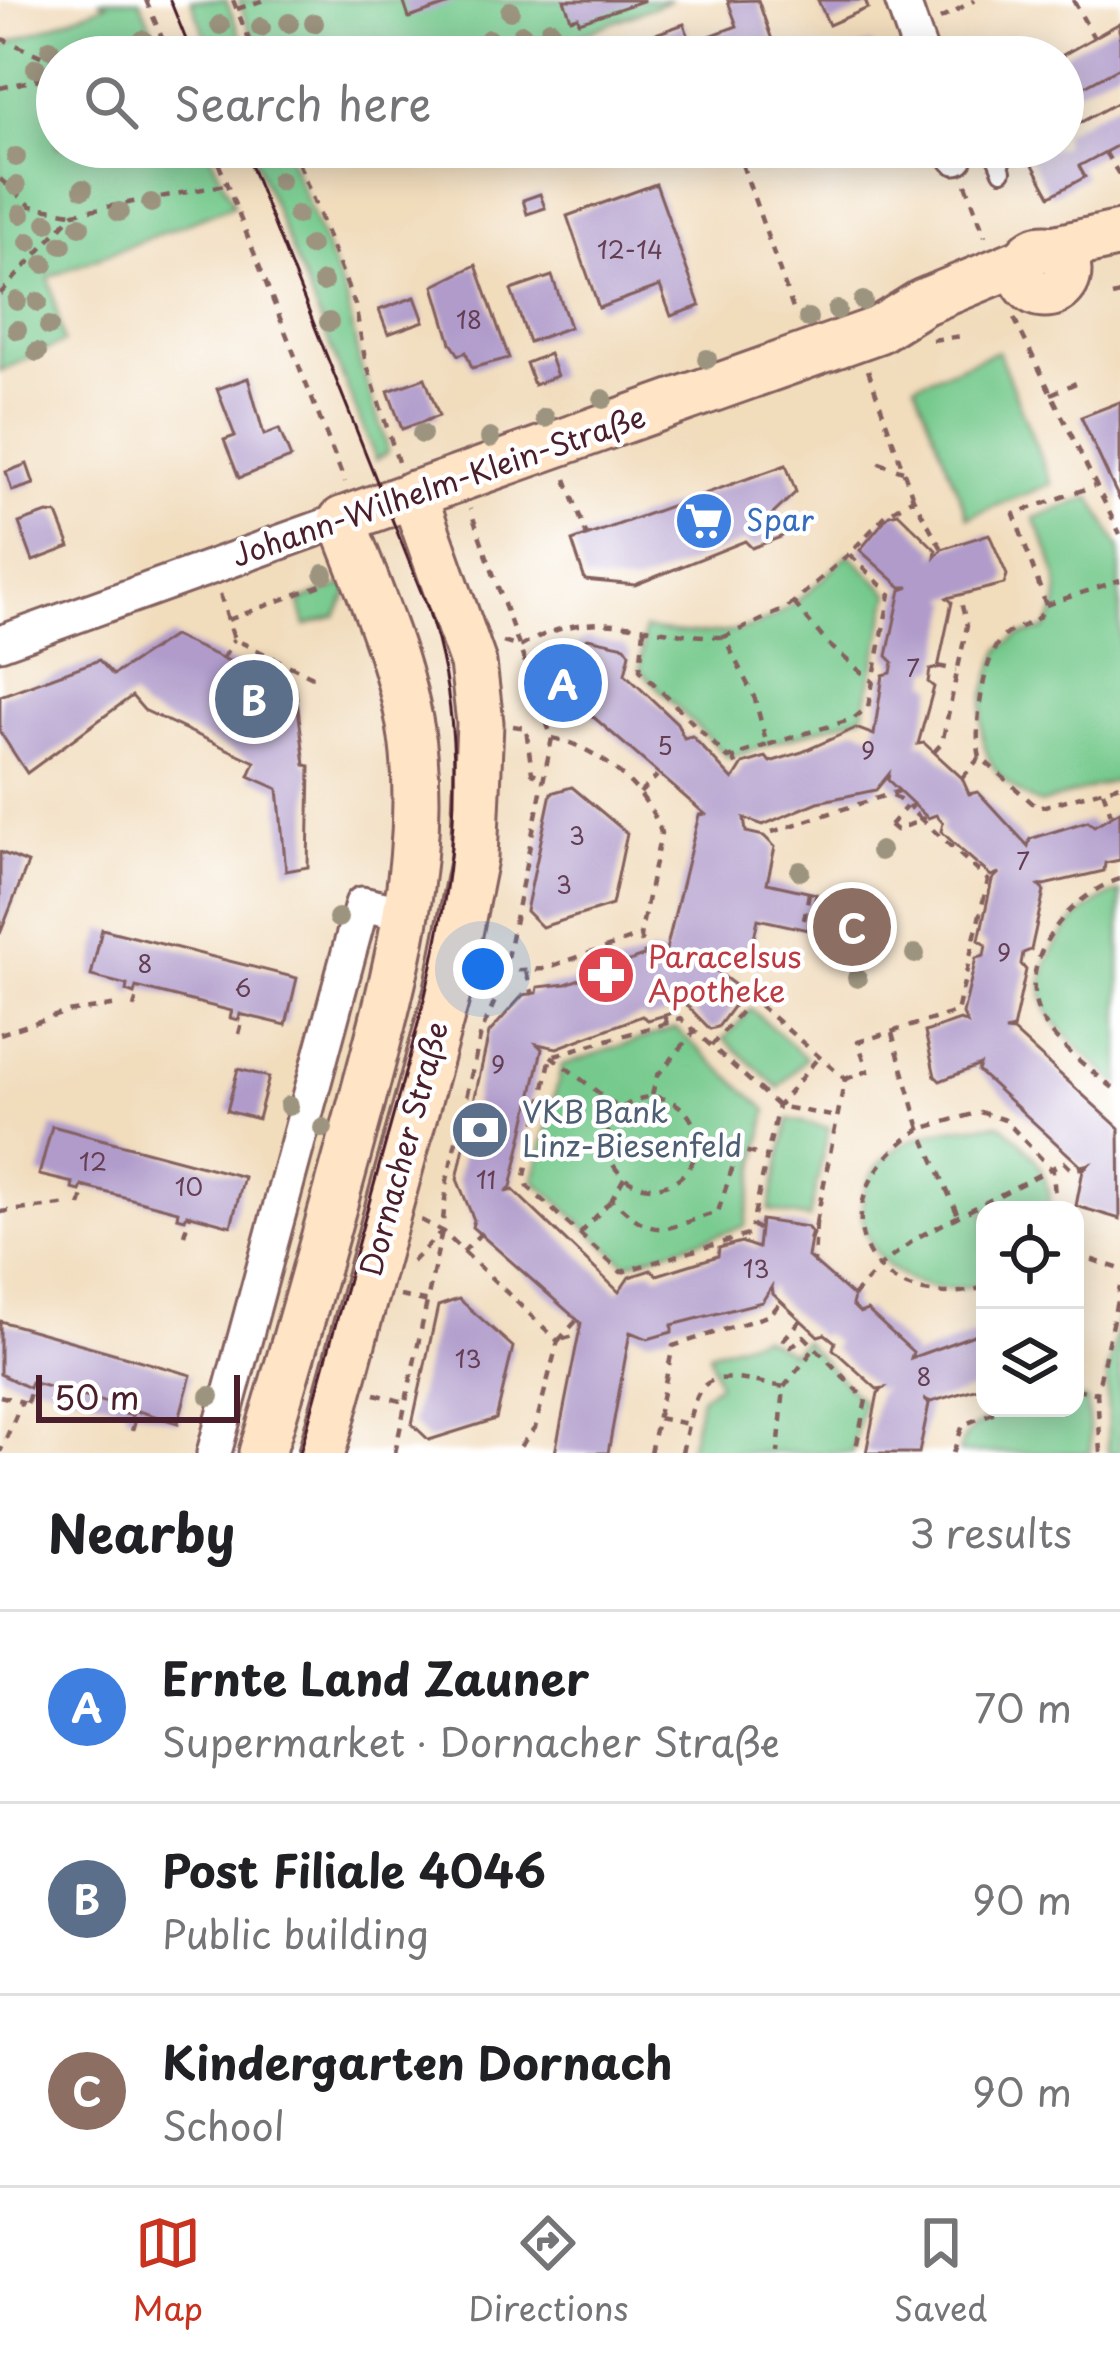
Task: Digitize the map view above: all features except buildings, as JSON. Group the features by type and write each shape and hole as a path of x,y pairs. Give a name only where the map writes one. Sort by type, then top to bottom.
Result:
{"street":[{"path":"902,0 915,36"},
{"name":"Johann-Wilhelm-Klein-Straße","path":"0,644 405,477 873,350 922,302 1030,275 1120,234"},
{"name":"Johann-Wilhelm-Klein-Straße","path":"1030,275 1117,282"},
{"name":"Dornacher Straße","path":"322,1453 447,994 477,824 480,723 472,663 405,477"},
{"name":"Dornacher Straße","path":"262,1453 335,1200 407,914 416,814 409,722 392,652 343,501"},
{"path":"214,1453 362,904 407,914"}],"path":[{"path":"146,0 161,36"},
{"path":"233,0 248,36"},
{"path":"237,9 264,0"},
{"path":"929,36 975,0"},
{"path":"1073,0 1094,38"},
{"path":"0,38 36,54"},
{"path":"0,88 36,80"},
{"path":"1106,152 1120,176"},
{"path":"222,168 343,501"},
{"path":"300,168 355,305 368,370 405,477"},
{"path":"744,168 794,309"},
{"path":"965,168 1030,275 1051,394 1120,533"},
{"path":"0,179 14,196 31,206 74,213 230,184"},
{"path":"0,294 74,213"},
{"path":"873,350 903,471 942,549"},
{"path":"1051,394 1083,380"},
{"path":"879,464 903,471"},
{"path":"563,471 587,536"},
{"path":"1046,605 1014,514 1094,486"},
{"path":"503,642 520,647 571,623 724,637 794,603 886,514 913,498"},
{"path":"395,1453 429,1302 447,1180 481,1033 505,971 552,738 471,515"},
{"path":"849,554 890,594 900,594"},
{"path":"228,620 345,576"},
{"path":"1120,580 1046,605 1037,620 1002,638 994,651 977,728 980,757 1033,807 1120,785"},
{"path":"219,592 234,639 224,658"},
{"path":"862,715 890,594"},
{"path":"934,752 942,743 967,626 960,598"},
{"path":"794,603 827,643 873,680 882,679"},
{"path":"644,629 640,670 728,758 862,715"},
{"path":"724,637 755,699 764,758"},
{"path":"234,639 315,679"},
{"path":"879,652 887,654"},
{"path":"527,668 576,659"},
{"path":"938,666 958,671"},
{"path":"862,715 872,724"},
{"path":"496,727 526,728 532,773 544,777"},
{"path":"552,738 581,743 638,795 661,833 640,936 645,954"},
{"path":"734,756 739,772"},
{"path":"962,778 980,757"},
{"path":"638,795 657,776"},
{"path":"1103,790 1111,814"},
{"path":"772,832 896,793 913,806"},
{"path":"913,806 890,825 896,830 924,818"},
{"path":"844,1079 868,1071 858,1042 960,1013 988,877 913,812 913,806"},
{"path":"784,818 787,827"},
{"path":"1120,880 1074,902 1044,947 1037,987 1045,1024 1120,1093"},
{"path":"804,920 809,892"},
{"path":"491,978 505,971 526,972 640,936"},
{"path":"1035,946 1044,947"},
{"path":"526,972 533,995"},
{"path":"134,1008 140,988"},
{"path":"711,1046 752,999 844,1079"},
{"path":"0,1034 67,1012 119,1005"},
{"path":"239,1034 244,1015"},
{"path":"551,1055 680,1018 778,1106 837,1117"},
{"path":"651,1097 657,1076 695,1031"},
{"path":"892,1034 920,1129 957,1213"},
{"path":"551,1055 620,1110"},
{"path":"551,1055 525,1176 528,1186 621,1272"},
{"path":"613,1281 621,1272 746,1236 756,1227 778,1106 817,1059"},
{"path":"810,1240 844,1079"},
{"path":"651,1097 681,1107 698,1140 689,1168 666,1186 637,1185 624,1178 614,1166 607,1137 620,1110 651,1097"},
{"path":"976,1288 951,1294 924,1292 880,1265 860,1234 862,1194 884,1155 920,1129 980,1112 1024,1135 1053,1171 1055,1201"},
{"path":"698,1140 766,1156"},
{"path":"612,1198 650,1230 718,1212 738,1150"},
{"path":"853,1296 880,1265 957,1213 1064,1162 1072,1170 1090,1166"},
{"path":"580,1234 624,1178"},
{"path":"80,1206 86,1186"},
{"path":"0,1212 70,1204"},
{"path":"184,1234 190,1215"},
{"path":"417,1218 442,1231 558,1341"},
{"path":"814,1262 816,1222"},
{"path":"398,1276 442,1231"},
{"path":"463,1252 482,1232"},
{"path":"746,1236 750,1245"},
{"path":"1084,1257 1120,1269"},
{"path":"1101,1453 1097,1393 1120,1287"},
{"path":"410,1298 429,1302"},
{"path":"650,1453 674,1346 770,1316 781,1302"},
{"path":"515,1453 536,1428 558,1341 577,1320"},
{"path":"800,1320 783,1340 791,1347 810,1342"},
{"path":"778,1453 784,1387 813,1332"},
{"path":"558,1341 581,1334"},
{"path":"810,1342 866,1400 856,1450 866,1449"},
{"path":"829,1361 837,1353"},
{"path":"682,1453 694,1395 714,1378 784,1387"},
{"path":"27,1403 33,1383"},
{"path":"862,1395 873,1386"},
{"path":"1084,1391 1097,1393"},
{"path":"375,1394 407,1402"},
{"path":"0,1396 22,1402 0,1452"},
{"path":"132,1431 138,1412"},
{"path":"953,1453 963,1425 983,1417"},
{"path":"658,1418 688,1424"},
{"path":"525,1445 532,1453"}],"green space":[{"path":"98,0 140,0 155,36 36,36 36,168 217,168 234,205 49,277 64,342 0,371 0,46 107,4"},
{"path":"191,0 226,0 241,36 206,36"},
{"path":"238,0 671,0 578,36 253,36"},
{"path":"258,168 293,168 347,301 359,361 386,443 387,453 376,460"},
{"path":"998,351 1051,484 968,517 915,384"},
{"path":"1091,497 1120,549 1120,779 1040,804 1016,791 988,757 982,717 985,694 1001,648 1019,636 1044,630 1057,603 1056,575 1034,518"},
{"path":"849,554 890,594 863,715 728,758 640,670 644,629 710,634 758,624 800,599"},
{"path":"354,581 336,616 306,626 299,601"},
{"path":"1120,892 1120,1086 1052,1018 1043,981 1047,962 1070,925 1086,910"},
{"path":"751,1009 806,1058 779,1088 724,1039"},
{"path":"675,1028 767,1110 745,1226 626,1264 534,1180 562,1065"},
{"path":"789,1119 829,1128 809,1219 769,1210"},
{"path":"1000,1124 1036,1161 1049,1201 976,1201 976,1283 948,1288 916,1283 890,1267 872,1245 863,1219 865,1191 879,1164 918,1137"},
{"path":"1120,1313 1120,1453 1108,1453 1107,1377"},
{"path":"761,1336 791,1352 804,1341 863,1402 852,1453 688,1453 701,1397 718,1384 709,1353"},
{"path":"1087,1401 1091,1453 959,1453 965,1438 990,1418 1084,1417"}],"tram line":[{"path":"170,0 185,36"},
{"path":"251,168 428,609 445,678 453,745 454,812 436,945 300,1453"}],"place":[{"name":"Spar","path":"704,521"},
{"name":"Ernte Land Zauner","path":"563,683"},
{"name":"Post Filiale 4046","path":"254,699"},
{"name":"Kindergarten Dornach","path":"852,927"},
{"name":"Paracelsus Apotheke","path":"606,975"},
{"name":"VKB Bank Linz-Biesenfeld","path":"480,1130"}]}
